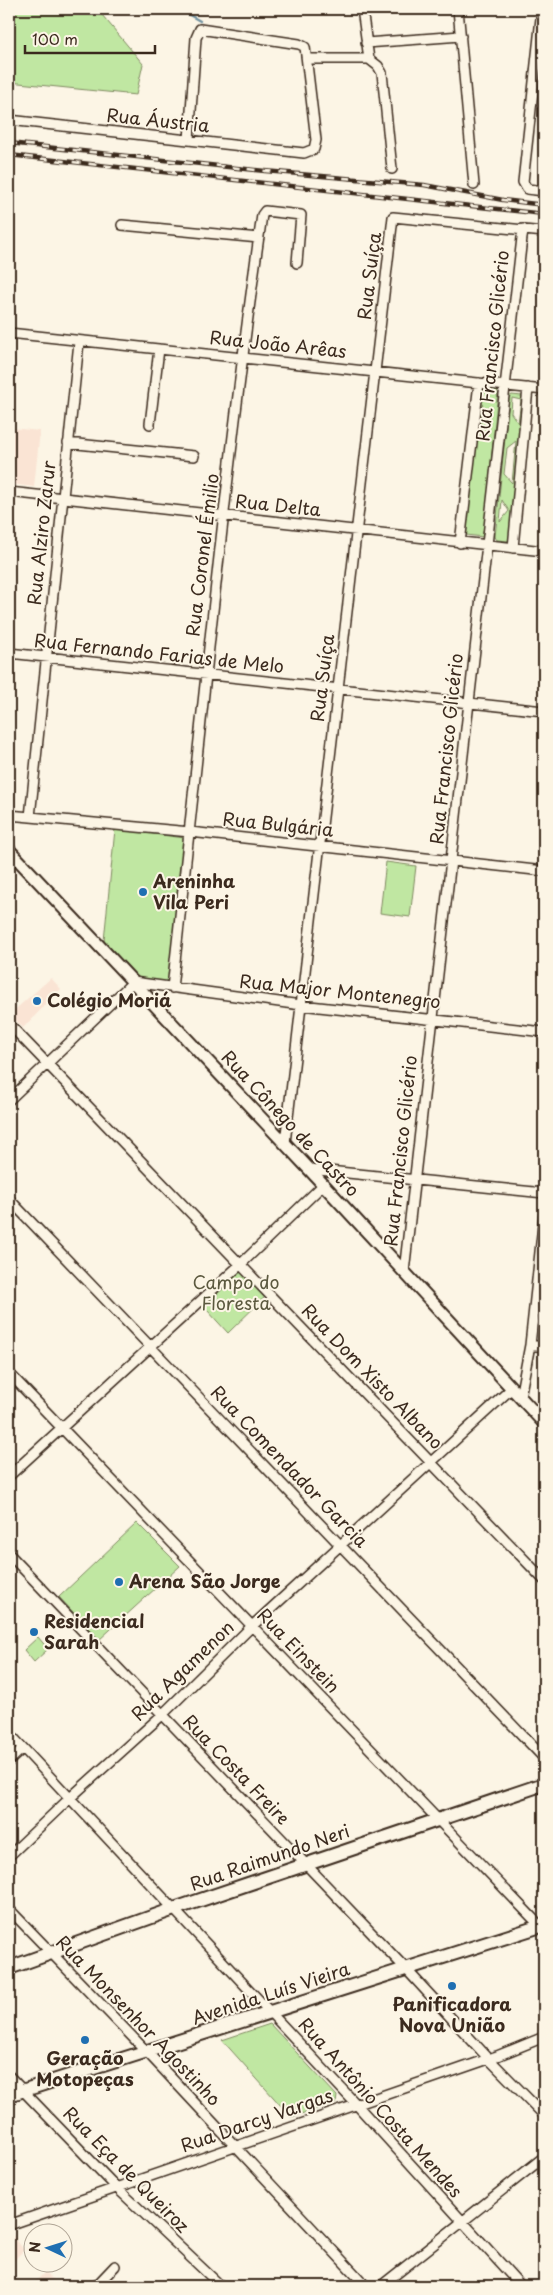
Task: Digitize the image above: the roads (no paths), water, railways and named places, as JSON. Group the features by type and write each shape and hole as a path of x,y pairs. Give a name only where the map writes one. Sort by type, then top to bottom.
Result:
{"main road":[{"name":"Rua Cônego de Castro","path":"9,850 285,1143 544,1423"},
{"name":"Rua Raimundo Neri","path":"9,1968 174,1909 544,1784"},
{"name":"Avenida Luís Vieira","path":"9,2095 543,1927"}],"street":[{"path":"362,9 369,60"},
{"path":"458,9 474,184"},
{"path":"542,9 540,61 523,186 527,189 544,191"},
{"path":"189,140 196,38 200,29 204,28 298,44 306,49 308,59 369,60 378,66 382,73 392,169"},
{"path":"366,43 461,36"},
{"name":"Rua Áustria","path":"9,120 304,154 314,149 316,140 308,59"},
{"name":"Rua Coronel Émilio","path":"172,988 205,676 242,358 262,215 265,211 300,214 302,218 297,263"},
{"name":"Rua Suíça","path":"285,1143 393,217 523,229"},
{"path":"122,225 259,238"},
{"path":"523,229 544,232"},
{"name":"Rua Francisco Glicério","path":"404,1272 523,229"},
{"name":"Rua João Arêas","path":"9,333 79,342 544,390"},
{"name":"Rua Alziro Zarur","path":"30,817 79,342"},
{"path":"150,424 159,349"},
{"name":"Rua Francisco Glicério","path":"460,543 479,383"},
{"path":"513,548 528,388"},
{"path":"68,444 194,456"},
{"name":"Rua Delta","path":"9,492 544,552"},
{"name":"Rua Fernando Farias de Melo","path":"9,653 205,676 544,711"},
{"name":"Rua Bulgária","path":"11,817 30,817 190,832 544,871"},
{"path":"9,1100 133,982"},
{"name":"Rua Major Montenegro","path":"133,982 301,1006 544,1032"},
{"name":"Rua Dom Xisto Albano","path":"9,1024 544,1580"},
{"path":"309,1169 544,1192"},
{"path":"9,1476 61,1426 240,1264 323,1185"},
{"name":"Rua Comendador Garcia","path":"9,1199 544,1758"},
{"path":"520,1397 530,1345 544,1215"},
{"path":"530,1345 544,1347"},
{"name":"Rua Einstein","path":"9,1373 251,1627 543,1927"},
{"name":"Rua Agamenon","path":"9,1856 161,1716 251,1627 341,1546 430,1461 512,1388"},
{"name":"Rua Costa Freire","path":"9,1554 161,1716 406,1969 488,2058 544,2115"},
{"name":"Rua Antônio Costa Mendes","path":"9,1732 356,2104 521,2286"},
{"path":"9,1761 23,1748"},
{"name":"Rua Monsenhor Agostinho","path":"9,1909 147,2052 366,2286"},
{"name":"Rua Darcy Vargas","path":"9,2225 544,2037"},
{"name":"Rua Eça de Queiroz","path":"9,2076 117,2188 221,2286"},
{"path":"382,2286 544,2157"},
{"path":"96,2286 115,2266"}],"waterway":[{"path":"179,9 200,21"}],"railway":[{"path":"9,143 265,171 424,185 503,200 544,205"},
{"path":"9,155 544,214"}],"place":[{"name":"Areninha Vila Peri","path":"143,892"},
{"name":"Colégio Moriá","path":"37,1001"},
{"name":"Arena São Jorge","path":"119,1582"},
{"name":"Residencial Sarah","path":"34,1632"},
{"name":"Panificadora Nova União","path":"452,1986"},
{"name":"Geração Motopeças","path":"85,2040"}],"park label":[{"name":"Campo do Floresta","path":"236,1294"}]}
